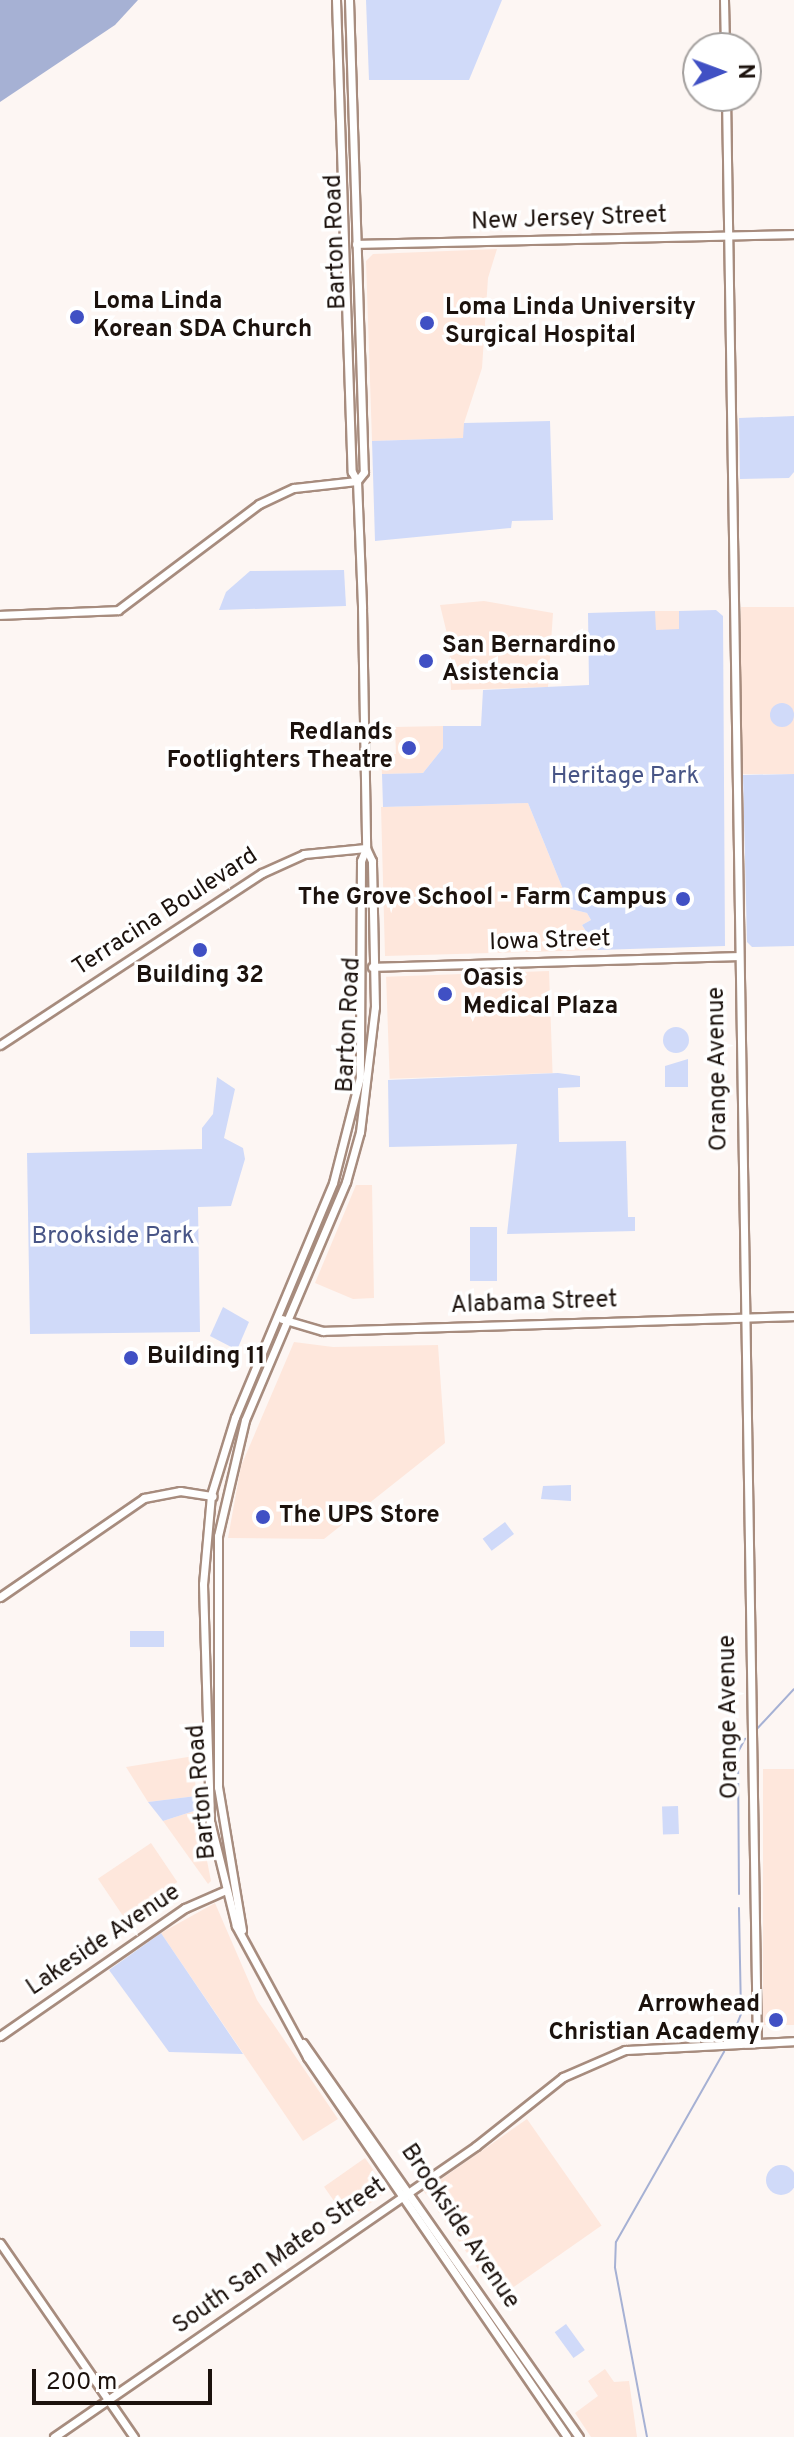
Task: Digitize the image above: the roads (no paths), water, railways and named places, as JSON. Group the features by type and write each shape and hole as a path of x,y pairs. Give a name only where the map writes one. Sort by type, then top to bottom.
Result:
{"main road":[{"name":"Barton Road","path":"242,1930 236,1926 224,1890 210,1821 203,1584 211,1495 235,1417 333,1183 357,1093 364,967 361,861 366,848 357,481 352,472 336,0"},
{"name":"Barton Road","path":"349,0 364,472 357,481"},
{"path":"724,0 725,32"},
{"name":"Orange Avenue","path":"726,112 737,956 757,2042"},
{"name":"New Jersey Street","path":"345,243 794,234"},
{"path":"0,615 118,610 259,504 294,488 357,481"},
{"name":"Barton Road","path":"242,1930 220,1811 215,1586 224,1497 245,1420 346,1182 368,1095 374,967 372,861 366,848"},
{"name":"Terracina Boulevard","path":"0,1045 262,873 304,854 366,848"},
{"name":"Iowa Street","path":"364,967 737,956"},
{"path":"357,1093 368,1095"},
{"name":"Alabama Street","path":"277,1317 323,1331 794,1316"},
{"path":"0,1597 144,1498 180,1491 224,1497"},
{"path":"210,1821 220,1811"},
{"path":"214,1848 222,1850 231,1872"},
{"name":"Lakeside Avenue","path":"0,2036 185,1908 234,1887"},
{"name":"Brookside Avenue","path":"242,1930 303,2043 567,2437"},
{"name":"South San Mateo Street","path":"54,2437 406,2194 563,2077 625,2050 794,2041"},
{"name":"Brookside Avenue","path":"406,2194 579,2437"},
{"path":"0,2243 134,2437"}],"waterway":[{"path":"755,1731 794,1689"},
{"path":"739,1894 738,1752 745,1739"},
{"path":"735,2029 741,2014 739,1908"},
{"path":"647,2437 615,2267 616,2242 724,2052"}],"place":[{"name":"Loma Linda Korean SDA Church","path":"77,317"},
{"name":"Loma Linda University Surgical Hospital","path":"427,323"},
{"name":"San Bernardino Asistencia","path":"426,661"},
{"name":"Redlands Footlighters Theatre","path":"409,748"},
{"name":"The Grove School - Farm Campus","path":"683,899"},
{"name":"Building 32","path":"200,950"},
{"name":"Oasis Medical Plaza","path":"445,994"},
{"name":"Building 11","path":"131,1358"},
{"name":"The UPS Store","path":"263,1517"},
{"name":"Arrowhead Christian Academy","path":"776,2020"}],"park label":[{"name":"Heritage Park","path":"625,778"},
{"name":"Brookside Park","path":"113,1238"}]}
